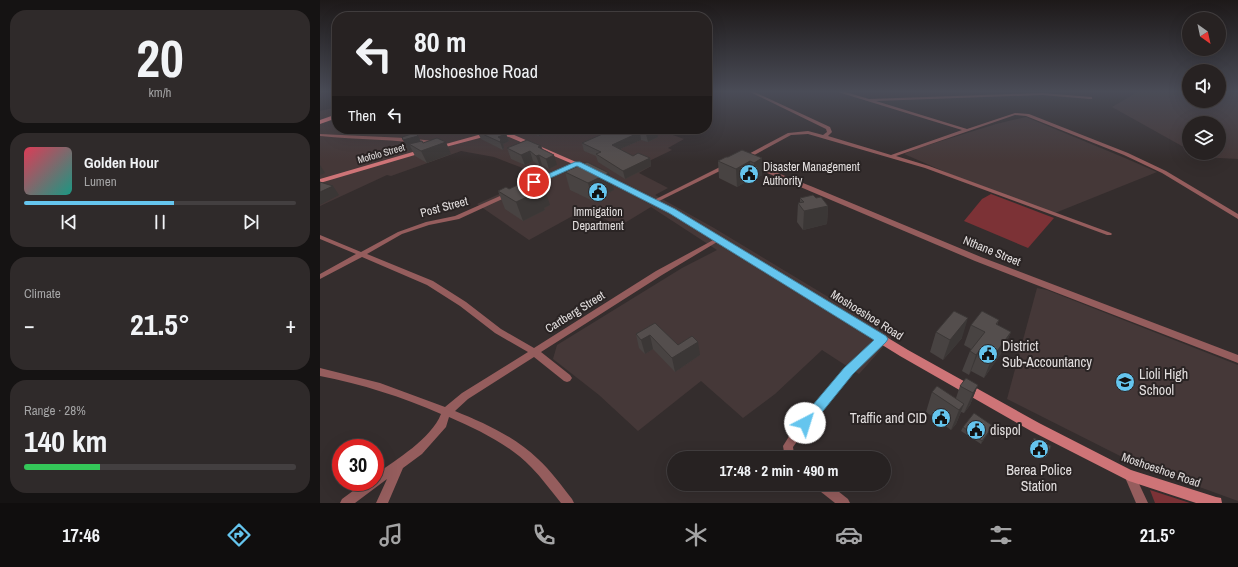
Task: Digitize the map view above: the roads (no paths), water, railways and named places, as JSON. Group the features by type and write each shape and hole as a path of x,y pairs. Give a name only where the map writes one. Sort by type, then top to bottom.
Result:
{"main road":[{"path":"320,122 332,118"}],"street":[{"path":"800,114 828,128 830,132 824,137"},
{"path":"916,114 966,130"},
{"path":"892,156 1014,114"},
{"path":"1021,114 1027,115 1126,154 1164,172 1238,217"},
{"name":"Nthane Street","path":"824,137 808,132 790,134 740,160 985,261 1238,359"},
{"path":"320,134 433,143 439,147"},
{"name":"Mofolo Street","path":"320,181 490,134"},
{"name":"Moshoeshoe Road","path":"509,134 577,164 653,202 719,239 979,397 1129,475 1216,503"},
{"path":"824,137 892,156 1109,234"},
{"path":"653,202 733,163"},
{"path":"523,187 577,164"},
{"name":"Post Street","path":"320,277 414,227 457,218 516,190"},
{"path":"320,237 430,283 463,304 498,331 534,352 567,378"},
{"name":"Cartberg Street","path":"447,411 488,380 659,273 719,239"},
{"path":"788,451 788,446 797,433 848,371 882,339"},
{"path":"320,372 401,393 447,411 516,446 535,463 568,503"},
{"path":"384,476 418,451 434,435 442,424 447,411"},
{"path":"382,503 398,466"},
{"path":"1129,475 1142,503"},
{"path":"346,503 363,491"},
{"path":"829,491 844,503"}],"place":[{"name":"Disaster Management Authority","path":"749,174"},
{"name":"Immigation Department","path":"598,192"},
{"name":"District Sub-Accountancy","path":"988,354"},
{"name":"Lioli High School","path":"1125,382"},
{"name":"Traffic and CID","path":"941,418"},
{"name":"dispol","path":"976,430"},
{"name":"Berea Police Station","path":"1039,449"}]}
